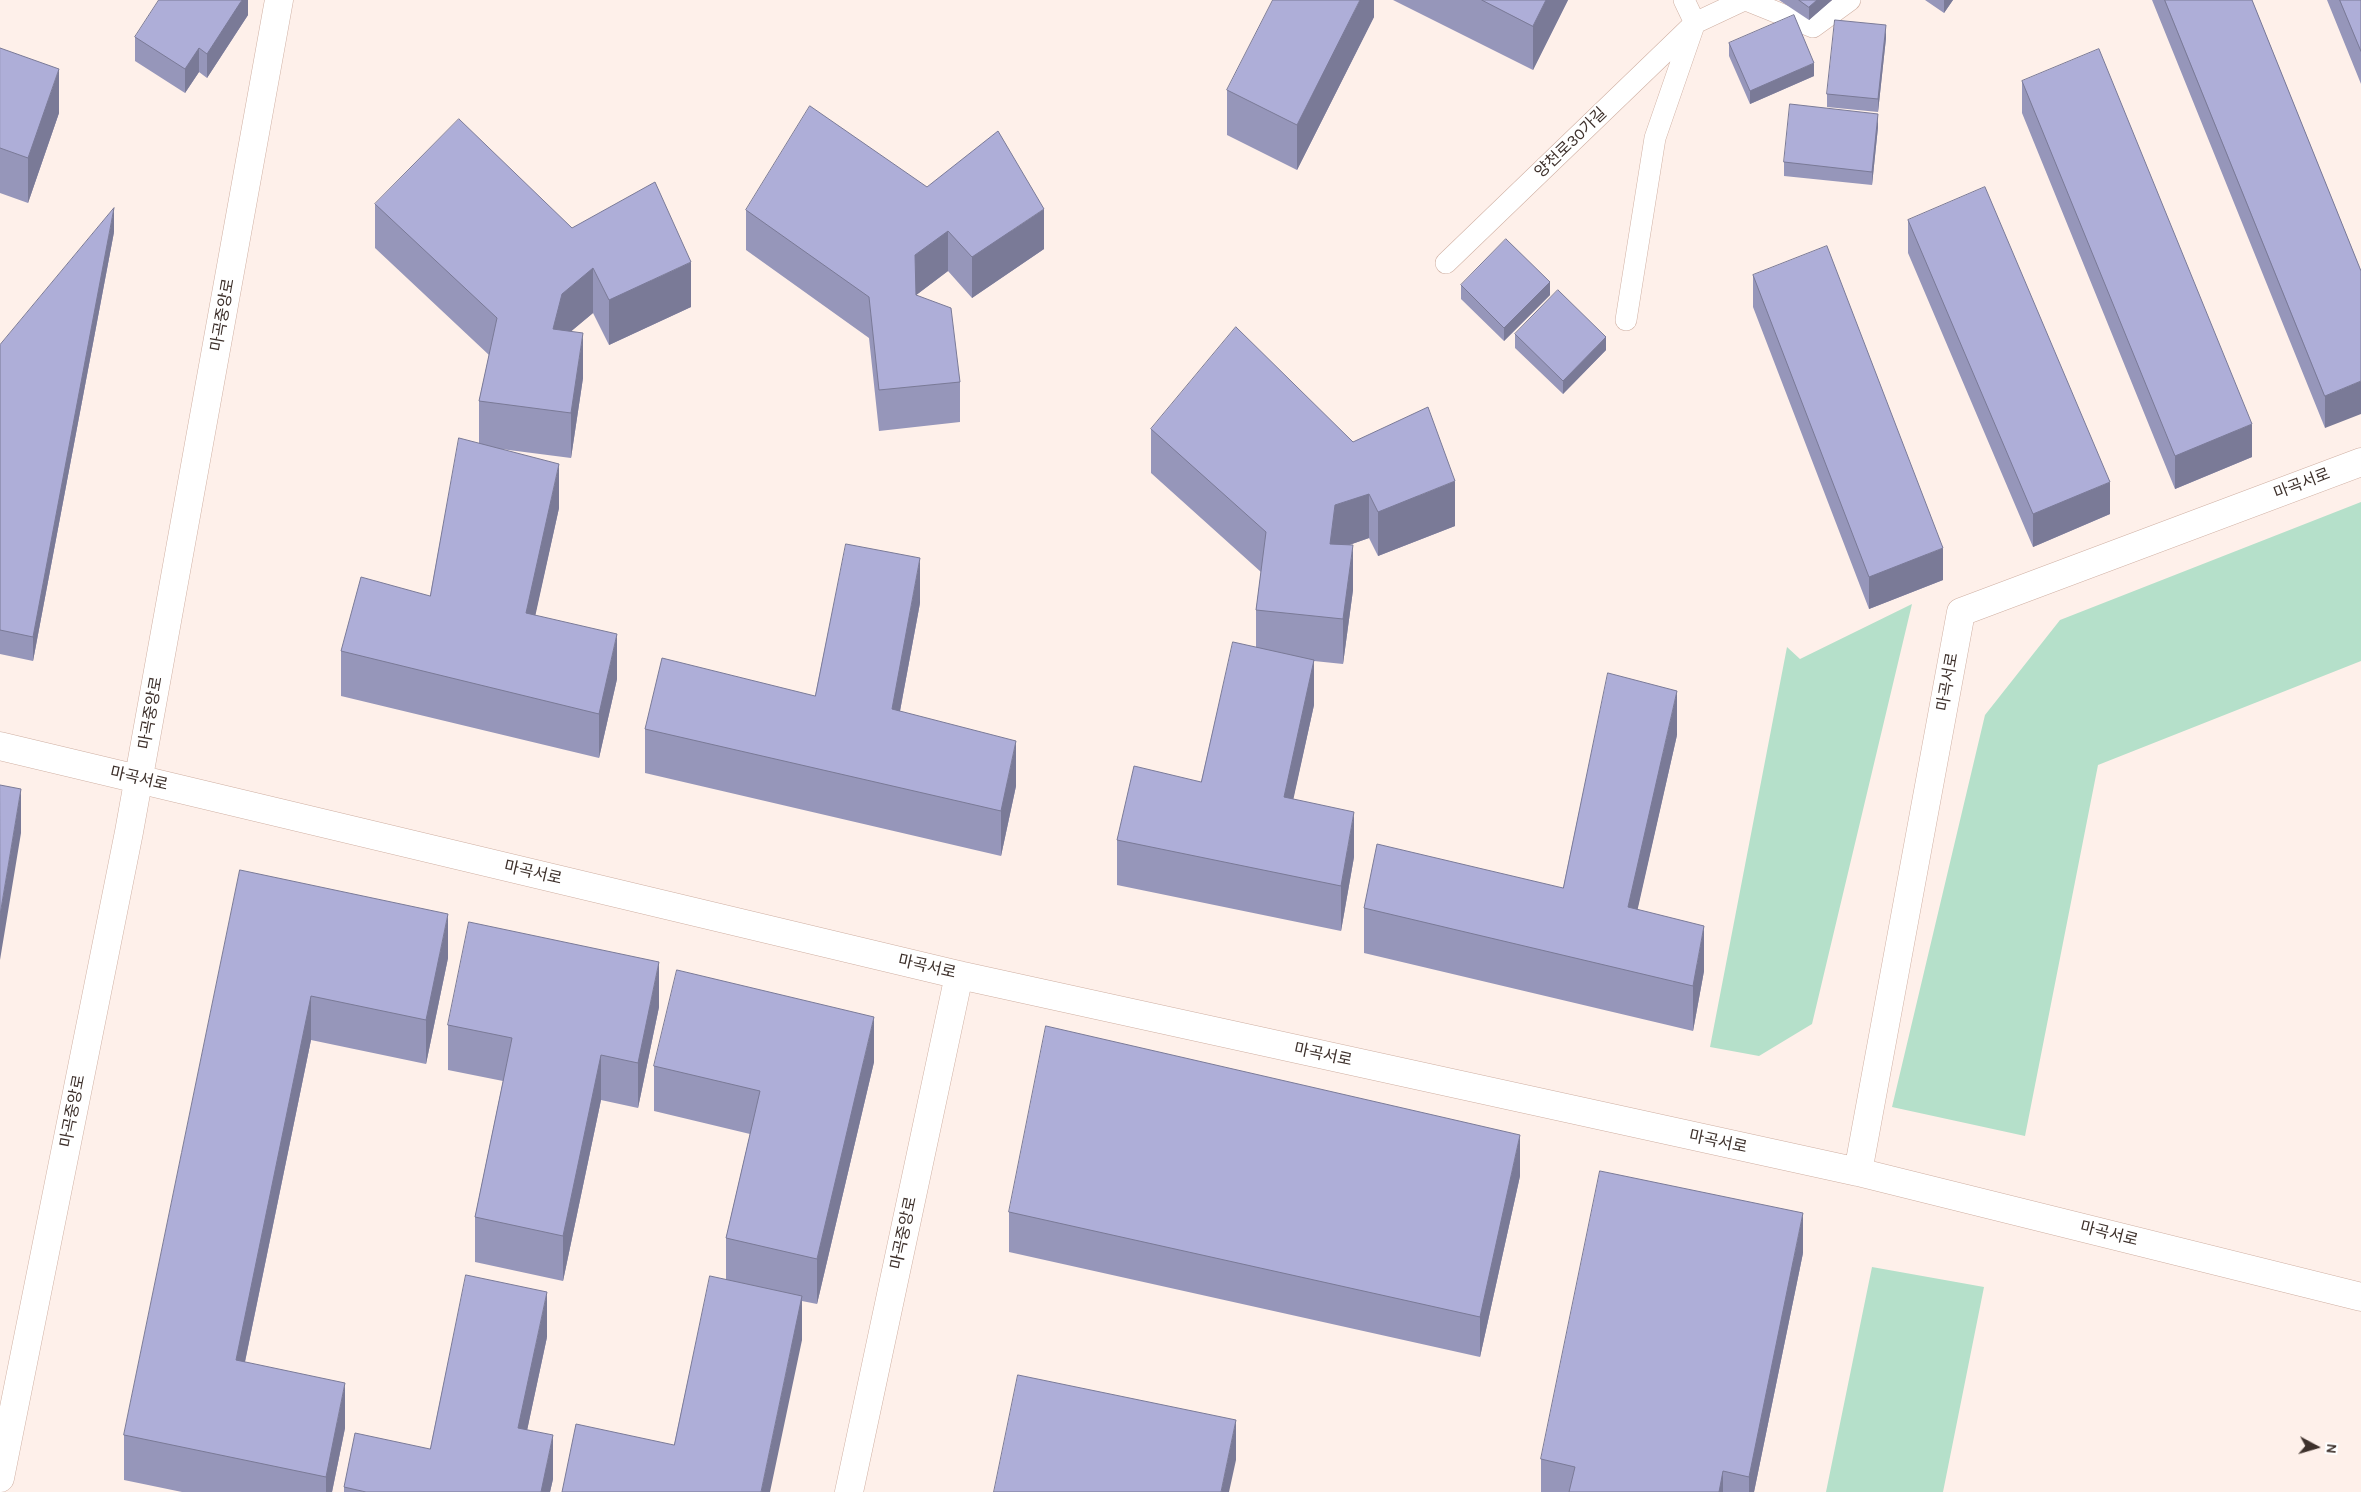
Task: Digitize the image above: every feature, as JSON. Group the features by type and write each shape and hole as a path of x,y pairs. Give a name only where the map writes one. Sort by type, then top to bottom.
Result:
{"street":[{"name":"마곡중앙로","path":"0,1478 139,779 279,0"},
{"name":"마곡서로","path":"1858,1172 1961,612 2361,462"},
{"name":"마곡서로","path":"0,746 958,975 1858,1172 2361,1297"},
{"name":"마곡중앙로","path":"849,1492 958,975"}],"lane":[{"path":"1626,320 1655,138 1695,23 1684,0"},
{"name":"양천로30가길","path":"1446,263 1695,23 1745,0 1813,28 1850,0"}],"green space":[{"path":"2361,502 2361,661 2098,765 2025,1136 1892,1107 1985,715 2060,620"},
{"path":"1912,604 1812,1024 1759,1056 1710,1047 1787,647 1800,659"},
{"path":"1872,1267 1984,1287 1943,1492 1826,1492"}],"building":[{"path":"159,0 242,0 207,54 199,48 185,69 135,37"},
{"path":"1273,0 1360,0 1297,125 1227,90"},
{"path":"1482,0 1546,0 1533,26"},
{"path":"1799,0 1817,0 1809,7"},
{"path":"2165,0 2252,0 2361,271 2361,381 2325,396"},
{"path":"2340,0 2361,0 2361,51"},
{"path":"1794,15 1814,63 1750,91 1729,43"},
{"path":"1835,20 1886,25 1878,99 1827,94"},
{"path":"0,48 59,69 28,158 0,148"},
{"path":"2099,49 2252,424 2175,456 2022,81"},
{"path":"1790,104 1878,114 1872,172 1784,162"},
{"path":"810,106 927,187 998,131 1044,209 972,257 948,231 915,255 916,295 951,308 960,382 879,390 869,297 746,210"},
{"path":"459,119 572,228 655,182 691,262 609,300 593,268 562,294 553,329 583,333 571,413 479,401 497,318 375,204"},
{"path":"1985,187 2110,482 2033,514 1908,220"},
{"path":"114,208 33,637 0,630 0,345"},
{"path":"1506,239 1550,282 1504,328 1461,285"},
{"path":"1827,246 1943,548 1869,577 1753,275"},
{"path":"1558,290 1606,337 1563,381 1515,334"},
{"path":"1236,327 1353,442 1428,407 1455,481 1378,512 1369,494 1335,505 1330,544 1353,545 1343,619 1256,610 1266,532 1151,429"},
{"path":"459,438 559,464 526,613 617,634 599,714 341,651 361,577 430,596"},
{"path":"846,544 920,558 892,709 1016,741 1001,811 645,729 662,658 815,696"},
{"path":"1233,642 1314,660 1284,797 1354,812 1341,886 1117,840 1134,766 1201,782"},
{"path":"1608,673 1677,691 1628,907 1704,926 1693,986 1364,908 1377,844 1563,888"},
{"path":"0,785 21,789 0,915"},
{"path":"240,870 448,914 426,1020 311,996 236,1360 345,1383 326,1477 124,1435"},
{"path":"469,922 659,962 638,1063 601,1055 563,1236 475,1217 512,1038 448,1025"},
{"path":"677,970 874,1017 817,1259 726,1238 760,1091 654,1066"},
{"path":"1046,1026 1520,1135 1480,1317 1009,1212"},
{"path":"1600,1171 1803,1213 1749,1477 1723,1471 1719,1492 1569,1492 1575,1467 1541,1459"},
{"path":"466,1275 547,1292 518,1428 553,1435 541,1492 366,1492 344,1487 355,1433 430,1449"},
{"path":"710,1276 802,1296 761,1492 562,1492 576,1424 674,1445"},
{"path":"1018,1375 1236,1420 1221,1492 994,1492"}]}
